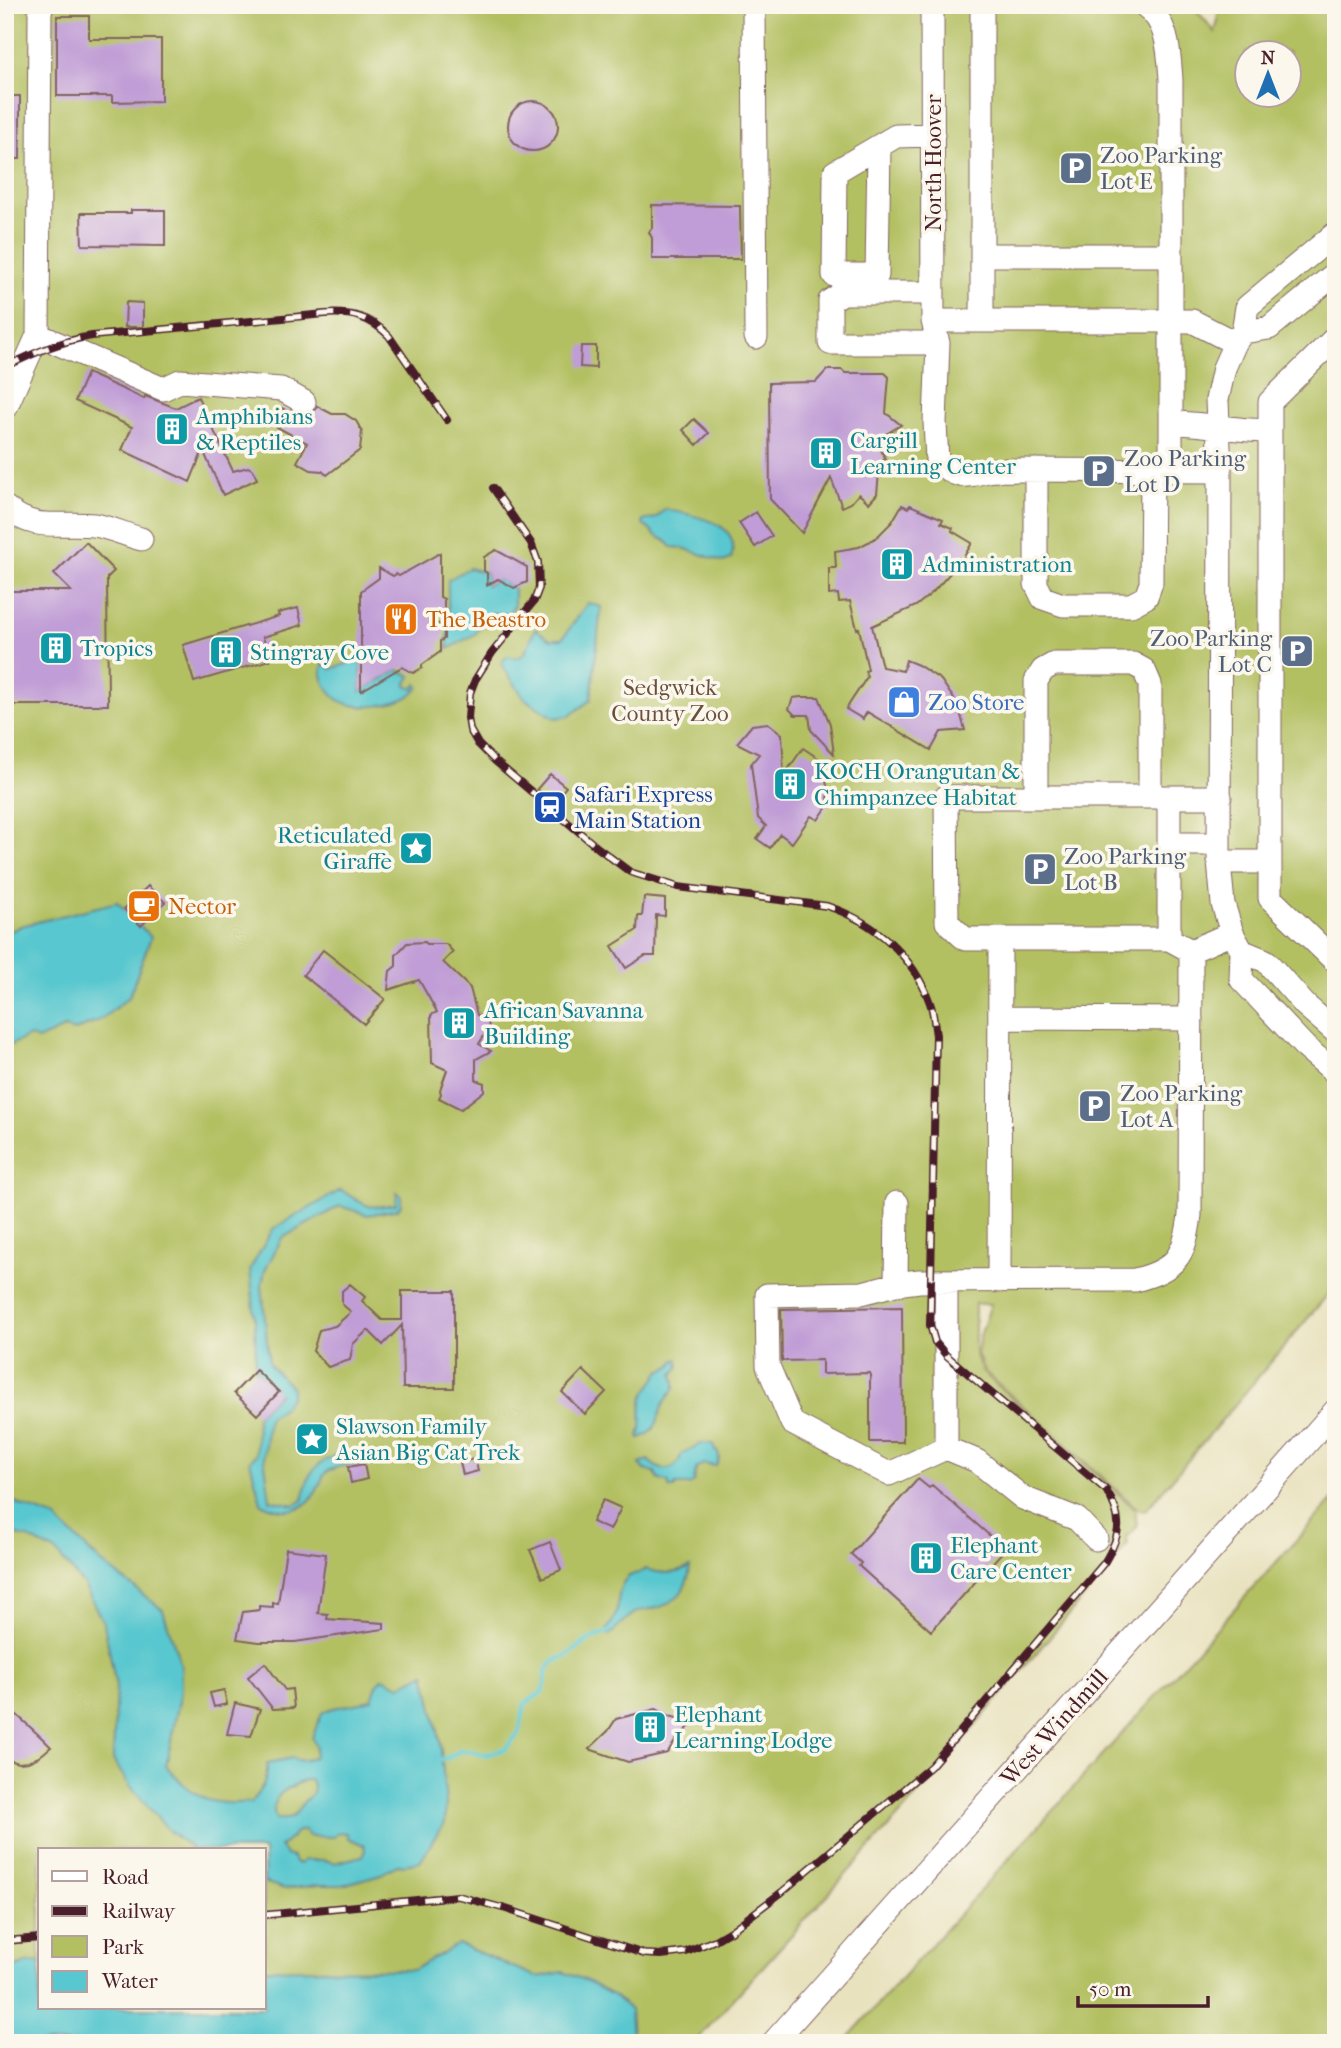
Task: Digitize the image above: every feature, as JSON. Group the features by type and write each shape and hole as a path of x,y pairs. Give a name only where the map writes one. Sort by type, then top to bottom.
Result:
{"street":[{"path":"5,409 38,335 40,8 43,5"},
{"path":"754,5 756,337"},
{"name":"North Hoover","path":"932,5 933,293 937,460 949,472 967,476 992,470 1036,470"},
{"path":"982,5 982,321"},
{"path":"1144,5 1161,21 1171,80 1171,423 1161,471 1152,583 1146,597 1131,605 1063,605 1043,598 1035,584 1036,470 1161,471 1220,471"},
{"path":"933,135 896,136 835,172 834,275 855,284 933,293"},
{"path":"879,147 877,275 855,284 830,302 830,343 935,332 982,321 1192,321 1239,338 1269,328 1336,273"},
{"path":"1336,233 1247,307 1239,338 1224,368 1217,400 1220,471 1219,853 1223,904 1237,942 1241,979 1305,1047 1336,1073"},
{"path":"982,255 1171,255"},
{"path":"38,335 163,389 180,381 281,389 304,402"},
{"path":"1336,337 1270,401 1270,898 1332,958 1336,958"},
{"path":"1171,423 1194,423 1242,431 1270,431"},
{"path":"5,508 21,519 39,524 95,525 141,539"},
{"path":"1036,797 1036,681 1043,670 1054,664 1133,664 1144,670 1150,684 1159,797 1169,844 1169,939"},
{"path":"1220,797 946,797 947,922 965,939 1169,939 1191,951 1237,942 1266,961 1305,1005 1336,1031"},
{"path":"1169,844 1270,862"},
{"path":"999,1281 1000,939"},
{"path":"1096,1539 1077,1519 1023,1498 977,1461 946,1448 889,1474 792,1423 768,1366 767,1294 862,1293 919,1281 1135,1280 1163,1271 1178,1258 1187,1240 1190,1215 1191,951"},
{"path":"1000,1018 1191,1019"},
{"path":"896,1284 897,1203"},
{"path":"946,1281 946,1448"},
{"name":"West Windmill","path":"773,2043 1336,1410"}],"green space":[{"name":"Sedgwick County Zoo","path":"5,5 1192,5 1215,32 1218,5 1336,5 1336,1285 1146,1510 1139,1510 984,1371 977,1353 991,1304 975,1304 975,1353 982,1372 1135,1509 1137,1527 1126,1538 1128,1544 905,1809 694,2043 5,2043"},
{"path":"1336,1496 1336,2043 843,2043"}],"water":[{"path":"665,509 701,518 723,528 730,536 733,546 731,559 723,562 683,548 672,547 643,525 643,521 656,518"},
{"path":"469,568 487,573 487,585 498,579 514,588 514,607 507,614 492,613 475,634 448,649 448,580"},
{"path":"588,603 601,607 591,700 569,716 555,718 525,699 501,664 507,656 518,658 525,653 535,629 551,639 562,639"},
{"path":"361,654 361,691 398,670 411,676 406,685 414,689 417,684 419,687 407,698 378,706 351,705 338,700 328,689 322,676 324,663 331,669 346,664"},
{"path":"117,902 151,937 129,997 102,1019 75,1031 64,1028 38,1040 29,1036 5,1048 5,934 21,926"},
{"path":"341,1190 362,1203 378,1207 396,1204 397,1192 401,1196 401,1204 398,1209 368,1215 340,1206 282,1238 265,1270 262,1284 269,1364 292,1388 287,1402 268,1418 264,1456 270,1500 295,1505 303,1500 313,1470 335,1455 352,1452 367,1458 327,1472 313,1496 301,1507 278,1509 261,1503 250,1461 256,1454 257,1415 279,1393 256,1370 250,1269 273,1229"},
{"path":"678,1359 679,1366 673,1375 674,1389 663,1405 654,1428 640,1438 645,1394 660,1371"},
{"path":"701,1443 713,1444 719,1459 716,1466 703,1464 696,1469 694,1482 689,1485 669,1488 669,1483 658,1479 655,1472 645,1470 640,1464 648,1460 658,1467 669,1469 677,1464 682,1454"},
{"path":"5,1497 54,1517 102,1563 163,1610 181,1666 181,1691 166,1766 185,1786 202,1798 223,1803 251,1802 265,1779 267,1763 314,1757 316,1747 312,1738 322,1713 372,1699 383,1678 400,1686 425,1673 440,1741 446,1803 445,1823 420,1862 399,1864 381,1874 343,1885 285,1889 266,1883 266,1848 191,1848 169,1831 130,1786 113,1760 116,1686 104,1624 84,1585 56,1552 28,1538 5,1531","holes":["311,1780 314,1788 312,1793 293,1816 276,1819 274,1804 277,1798 286,1789","305,1831 309,1836 334,1837 339,1833 347,1833 348,1838 364,1845 365,1851 363,1856 334,1863 325,1860 295,1863 293,1857 286,1855 280,1847 294,1833"]},
{"path":"690,1567 684,1588 676,1598 657,1608 635,1613 609,1635 607,1629 615,1615 620,1589 629,1576 646,1569 668,1573"},
{"path":"458,1944 537,1977 563,1972 616,1997 630,2010 632,2037 626,2043 5,2043 5,1972 26,1963 38,1962 38,2010 266,2010 266,1969 413,1970"}],"building":[{"path":"57,16 89,16 89,39 161,39 161,101 112,102 112,96 57,96"},
{"path":"5,96 20,96 20,159 5,159"},
{"path":"533,101 550,109 558,126 550,143 533,151 516,143 508,126 516,109"},
{"path":"652,205 740,206 741,259 652,259 652,238 649,232 652,228"},
{"path":"131,210 165,210 165,246 82,245 81,213 131,213"},
{"path":"126,302 143,303 143,327 125,327"},
{"path":"581,346 596,346 596,368 580,367"},
{"name":"Cargill Learning Center","path":"827,370 885,373 889,377 886,413 901,425 886,434 890,441 879,447 886,459 880,462 877,494 869,503 859,494 851,503 842,507 831,478 802,533 770,499 769,383 816,382"},
{"name":"Amphibians & Reptiles","path":"87,373 144,399 145,396 176,408 198,397 233,471 248,467 253,470 257,479 223,495 203,450 190,482 122,450 132,427 75,401"},
{"path":"317,406 332,414 345,414 356,421 362,431 360,450 327,475 297,462 307,443 273,425 282,408 304,420"},
{"path":"694,419 709,433 697,445 683,430"},
{"name":"Administration","path":"902,505 908,508 910,505 943,519 941,523 953,528 952,531 972,543 962,560 933,592 916,606 872,626 882,667 903,671 906,660 918,665 941,680 958,705 965,730 941,732 931,750 867,712 863,719 846,709 867,677 865,671 868,670 850,601 839,602 838,594 829,595 829,568 836,568 835,551 859,547 876,538 892,522"},
{"path":"756,512 772,536 755,547 739,523"},
{"name":"Tropics","path":"86,542 114,571 107,578 108,705 5,705 5,591 71,591 54,574"},
{"path":"496,550 527,567 527,582 514,588 498,579 487,585 484,557"},
{"name":"The Beastro","path":"440,553 440,597 444,599 444,611 430,619 444,627 440,652 413,673 402,667 361,691 361,591 379,578 379,568 393,576 399,576"},
{"name":"Stingray Cove","path":"298,608 302,625 263,637 270,660 194,682 183,645"},
{"path":"819,697 830,724 834,754 811,730 809,715 795,715 789,709 793,698"},
{"name":"KOCH Orangutan & Chimpanzee Habitat","path":"768,723 782,734 784,775 803,748 824,762 829,804 818,820 811,816 792,843 780,834 770,848 757,839 766,826 758,818 751,764 759,754 737,743 752,725"},
{"path":"550,774 566,787 553,803 537,789"},
{"name":"Nector","path":"148,886 165,902 141,926 124,909"},
{"path":"644,897 665,899 665,916 656,915 655,956 645,956 626,968 612,946 637,930"},
{"name":"African Savanna Building","path":"407,943 446,944 453,952 443,962 470,988 477,1015 487,1018 489,1027 479,1044 491,1051 476,1059 476,1080 484,1083 484,1091 461,1109 439,1098 447,1070 432,1063 431,1015 437,1012 419,980 388,990 390,971 396,966 396,955"},
{"path":"323,950 385,999 364,1024 303,975"},
{"path":"350,1284 365,1297 362,1301 382,1320 402,1320 402,1291 454,1291 454,1388 403,1388 402,1325 383,1345 368,1330 353,1344 350,1360 328,1367 313,1351 319,1330 335,1326 351,1312 342,1304 342,1291"},
{"path":"902,1307 903,1442 870,1442 870,1373 822,1374 822,1360 782,1361 781,1309"},
{"path":"256,1370 279,1392 257,1415 234,1393"},
{"path":"583,1370 606,1392 585,1414 562,1392"},
{"path":"475,1459 478,1471 463,1475 460,1462"},
{"path":"364,1464 367,1479 351,1483 348,1467"},
{"name":"Elephant Care Center","path":"918,1479 929,1488 932,1485 1005,1549 931,1631 859,1566 861,1563 851,1554"},
{"path":"603,1500 621,1508 610,1530 592,1522"},
{"path":"550,1542 561,1570 542,1578 530,1550"},
{"path":"286,1549 326,1554 318,1613 328,1614 327,1619 384,1623 384,1629 295,1642 237,1639 243,1612 259,1610 259,1606 273,1607 273,1603 278,1604"},
{"path":"265,1663 285,1690 292,1689 294,1708 273,1709 248,1677"},
{"path":"224,1690 227,1704 214,1707 210,1693"},
{"path":"235,1703 260,1709 251,1736 227,1734"},
{"path":"5,1704 51,1747 39,1757 19,1763 5,1759"},
{"name":"Elephant Learning Lodge","path":"656,1709 669,1716 694,1722 667,1753 628,1762 589,1749 616,1719"}],"waterway":[{"path":"442,1759 460,1751 485,1755 505,1749 519,1733 525,1704 544,1689 549,1666 587,1641 608,1632"}],"railway":[{"path":"5,367 58,344 92,336 344,314 368,320 389,336 447,420"},
{"path":"266,1915 458,1896 644,1954 686,1952 715,1940 782,1892 931,1766 1104,1563 1117,1535 1118,1518 1106,1490 946,1355 935,1342 930,1325 936,1035 930,1003 923,986 903,955 861,921 827,906 678,887 630,872 598,848 478,744 470,730 468,718 470,693 475,680 492,653 534,601 539,588 538,562 531,543 493,488"},
{"path":"5,1941 38,1938"}],"place":[{"name":"Zoo Parking Lot E","path":"1076,168"},
{"name":"Amphibians & Reptiles","path":"172,429"},
{"name":"Cargill Learning Center","path":"826,453"},
{"name":"Zoo Parking Lot D","path":"1099,471"},
{"name":"Administration","path":"897,564"},
{"name":"The Beastro","path":"401,619"},
{"name":"Tropics","path":"56,648"},
{"name":"Zoo Parking Lot C","path":"1297,651"},
{"name":"Stingray Cove","path":"226,652"},
{"name":"Zoo Store","path":"904,702"},
{"name":"KOCH Orangutan & Chimpanzee Habitat","path":"790,784"},
{"name":"Safari Express Main Station","path":"550,807"},
{"name":"Reticulated Giraffe","path":"416,848"},
{"name":"Zoo Parking Lot B","path":"1040,869"},
{"name":"Nector","path":"144,906"},
{"name":"African Savanna Building","path":"459,1023"},
{"name":"Zoo Parking Lot A","path":"1095,1106"},
{"name":"Slawson Family Asian Big Cat Trek","path":"312,1439"},
{"name":"Elephant Care Center","path":"926,1558"},
{"name":"Elephant Learning Lodge","path":"650,1727"}]}
